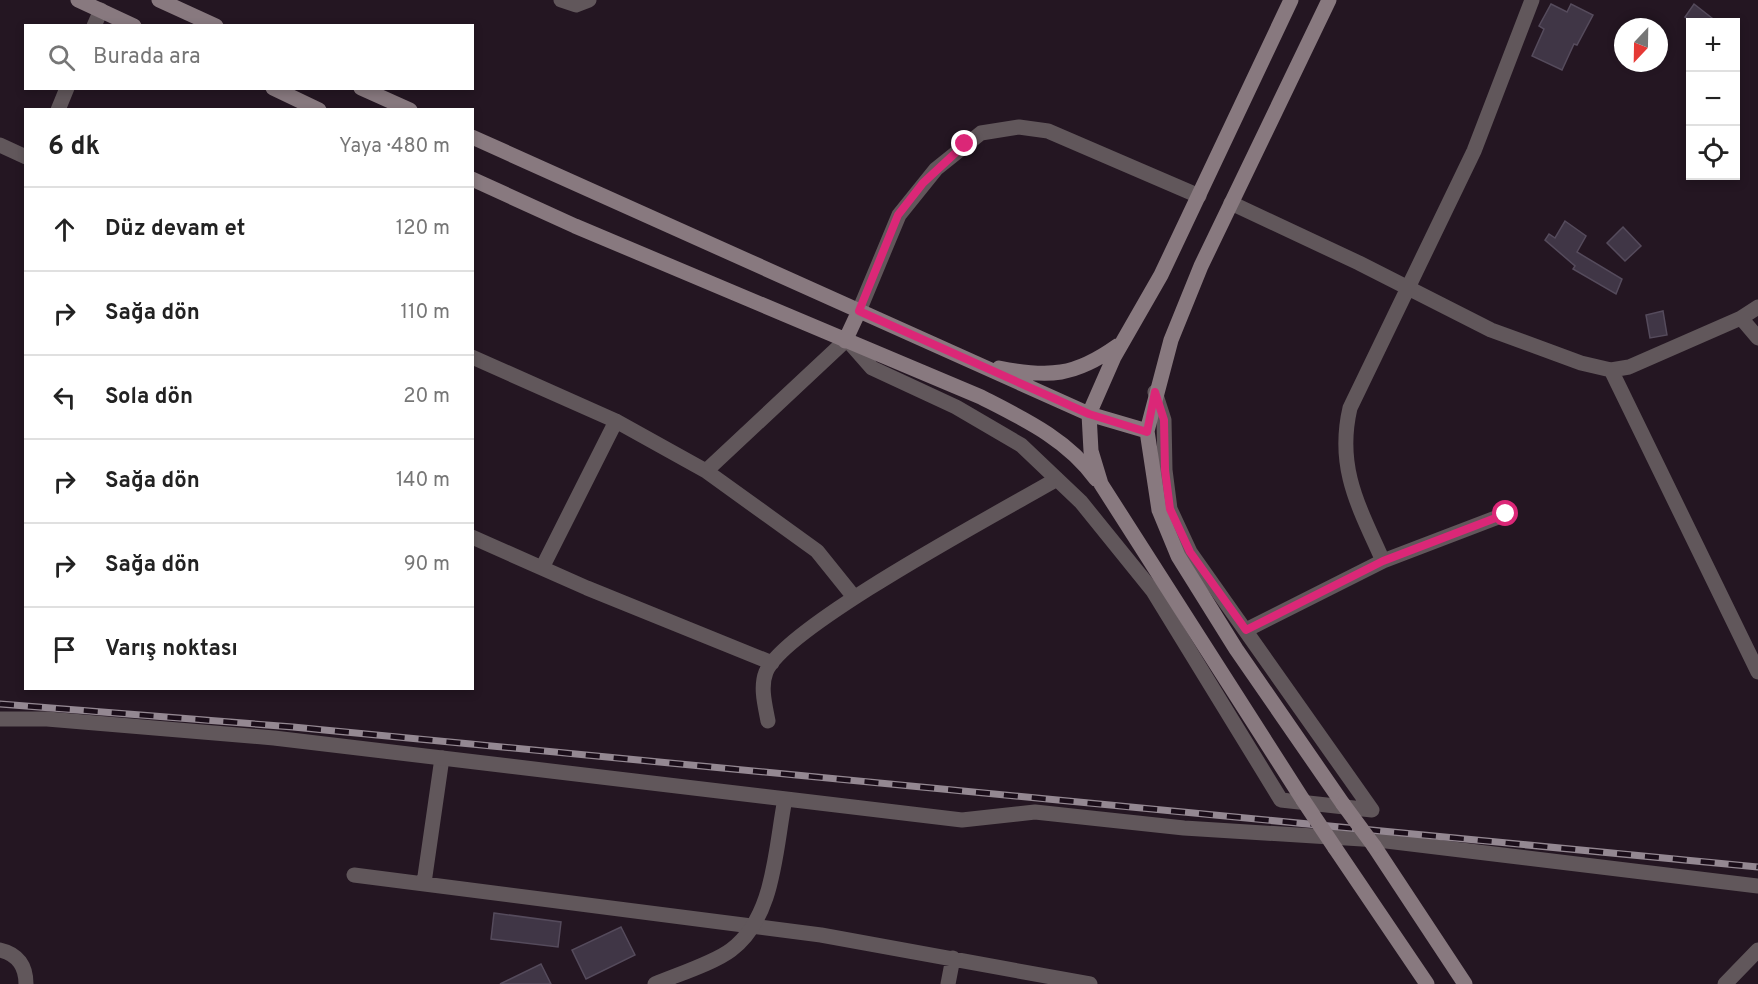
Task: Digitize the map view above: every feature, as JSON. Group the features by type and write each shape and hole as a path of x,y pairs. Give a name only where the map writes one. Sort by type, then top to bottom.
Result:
{"main road":[{"path":"78,0 130,24"},
{"path":"159,0 212,24"},
{"path":"1101,484 1091,451 1089,414 1122,343 1161,275 1292,0"},
{"path":"1329,0 1231,203 1171,340 1155,392 1147,432 1159,510 1178,556 1236,649 1342,804 1374,846 1465,984"},
{"path":"277,90 315,108"},
{"path":"365,90 406,108"},
{"path":"474,138 1089,414 1147,432"},
{"path":"474,180 847,342 981,397 1035,425 1069,448 1101,484 1303,800 1427,984"},
{"path":"847,342 859,311"},
{"path":"976,363 1045,374 1074,371 1098,360 1122,343"}],"street":[{"path":"561,0 576,5 590,0"},
{"path":"1383,561 1350,486 1345,437 1354,394 1474,151 1532,0"},
{"path":"95,24 100,10"},
{"path":"59,108 66,90"},
{"path":"859,311 898,215 936,169 981,133 1019,127 1048,131 1199,196"},
{"path":"0,145 24,156"},
{"path":"1231,203 1491,330 1581,363 1611,370 1629,367 1741,318 1758,306"},
{"path":"1741,318 1758,338"},
{"path":"706,471 847,342 872,368 956,407 1021,445 1081,502 1153,591 1281,800 1372,810 1190,552 1170,509 1165,470 1164,420 1155,392"},
{"path":"474,358 616,421 706,471 817,552 854,597"},
{"path":"1611,370 1758,672"},
{"path":"542,568 616,421"},
{"path":"768,721 763,694 766,672 780,651 854,597 1057,479"},
{"path":"1246,630 1383,561 1506,514"},
{"path":"474,538 772,663"},
{"path":"0,719 47,719 274,738 962,820 1035,812 1184,828 1378,840 1758,886"},
{"path":"424,883 442,758"},
{"path":"655,984 730,951 754,927 764,904 784,799"},
{"path":"354,875 821,935 1090,984"},
{"path":"0,950 18,958 26,974 26,984"},
{"path":"1725,984 1758,950"},
{"path":"948,984 952,958"}],"building":[{"path":"1551,4 1567,12 1571,4 1593,15 1577,45 1574,44 1562,70 1532,56 1544,29 1539,26"},
{"path":"1694,4 1712,18 1686,18"},
{"path":"1565,221 1586,236 1577,252 1622,279 1616,294 1573,269 1575,266 1545,240 1549,234 1555,238"},
{"path":"1623,227 1641,246 1625,261 1607,243"},
{"path":"1663,311 1667,335 1650,338 1646,315"},
{"path":"494,913 561,922 558,947 491,939"},
{"path":"621,927 635,955 586,979 572,950"},
{"path":"541,964 551,984 500,984"}],"railway":[{"path":"0,704 293,727 1758,867"}],"route":[{"path":"965,144 936,169 898,215 859,311 1089,414 1147,432 1155,392 1164,420 1165,470 1170,509 1190,552 1246,630 1383,561 1506,514"}]}
